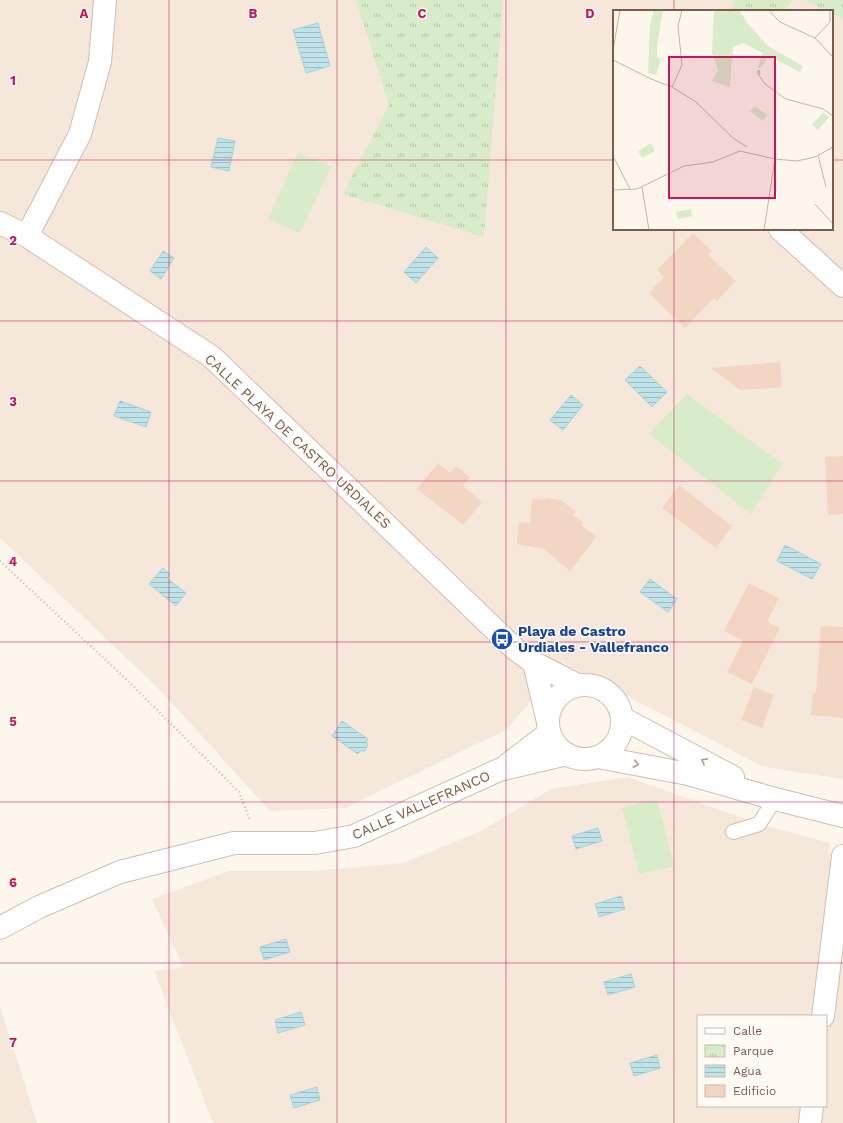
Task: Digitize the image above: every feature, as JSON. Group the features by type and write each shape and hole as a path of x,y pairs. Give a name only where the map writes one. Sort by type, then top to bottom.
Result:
{"street":[{"path":"26,236 80,134 100,62 104,0"},
{"name":"CALLE PLAYA DE CASTRO URDIALES","path":"0,222 26,236 212,357 514,648 534,663 578,685"},
{"path":"781,230 843,286"},
{"path":"534,663 548,728 554,742 567,754 573,757 585,759 598,757 688,774 775,799 843,816"},
{"path":"548,728 550,710 556,698 566,690 578,685 590,685 602,689 612,696 619,706 622,718 621,730 617,742 608,751 598,757"},
{"path":"622,718 775,799"},
{"name":"CALLE VALLEFRANCO","path":"499,770 548,728"},
{"name":"CALLE VALLEFRANCO","path":"0,928 39,907 120,872 234,843 315,843 354,836 499,770 567,754"},
{"path":"823,1015 843,856"},
{"path":"810,1123 812,1107"}],"lane":[{"path":"733,832 759,824 775,799"}],"path":[{"path":"0,561 127,680 239,792 259,843"}],"shaded area":[{"path":"0,0 843,0 843,779 764,767 563,663 506,730 345,808 270,811 158,688 0,538"},
{"path":"628,777 759,824 830,843 828,853 843,855 843,1123 213,1123 154,971 183,967 152,899 229,871 313,871 403,863 479,832 551,789"},
{"path":"0,1006 37,1123 0,1123"}],"green space":[{"path":"356,0 503,0 484,237 343,194 389,105"},
{"path":"734,0 793,0 786,10 731,10"},
{"path":"805,0 843,0 843,19 833,14 833,10 825,10"},
{"path":"298,152 331,167 300,233 268,219"},
{"path":"687,394 782,464 751,514 649,434"},
{"path":"657,799 674,866 639,874 622,808"}],"water":[{"path":"318,23 330,66 306,73 293,30"},
{"path":"218,138 235,141 229,171 211,167"},
{"path":"426,247 438,258 416,283 404,272"},
{"path":"163,251 174,258 161,279 150,271"},
{"path":"640,366 667,392 652,407 625,380"},
{"path":"571,395 583,405 563,430 550,420"},
{"path":"120,401 151,412 146,427 114,416"},
{"path":"785,545 821,564 812,579 777,561"},
{"path":"163,568 170,574 167,578 186,593 176,606 149,584"},
{"path":"650,579 677,599 668,612 640,592"},
{"path":"342,721 368,739 366,742 368,744 365,751 360,751 358,754 332,736"},
{"path":"598,828 602,841 576,849 572,836"},
{"path":"621,896 625,909 599,917 595,904"},
{"path":"286,939 290,952 264,960 260,947"},
{"path":"631,974 635,987 608,995 604,982"},
{"path":"301,1012 305,1025 278,1033 275,1020"},
{"path":"657,1055 660,1068 634,1076 630,1063"},
{"path":"317,1087 320,1100 294,1108 290,1095"}],"building":[{"path":"693,233 712,251 708,255 736,281 717,301 714,298 685,328 649,293 664,277 657,270"},
{"path":"780,362 782,387 740,390 711,368"},
{"path":"843,456 843,514 828,515 825,457"},
{"path":"438,463 450,473 456,466 470,477 463,486 482,502 463,525 417,489"},
{"path":"679,485 732,526 716,548 662,508"},
{"path":"545,498 561,500 576,512 573,515 583,522 581,525 596,537 570,571 544,549 517,544 519,522 530,523 532,499 545,500"},
{"path":"749,583 779,598 767,622 780,628 752,684 727,672 743,641 724,631"},
{"path":"821,626 843,627 843,718 811,715 813,692 816,693"},
{"path":"754,687 774,695 762,728 741,720"}],"place":[{"name":"Playa de Castro Urdiales - Vallefranco","path":"502,639"}]}
